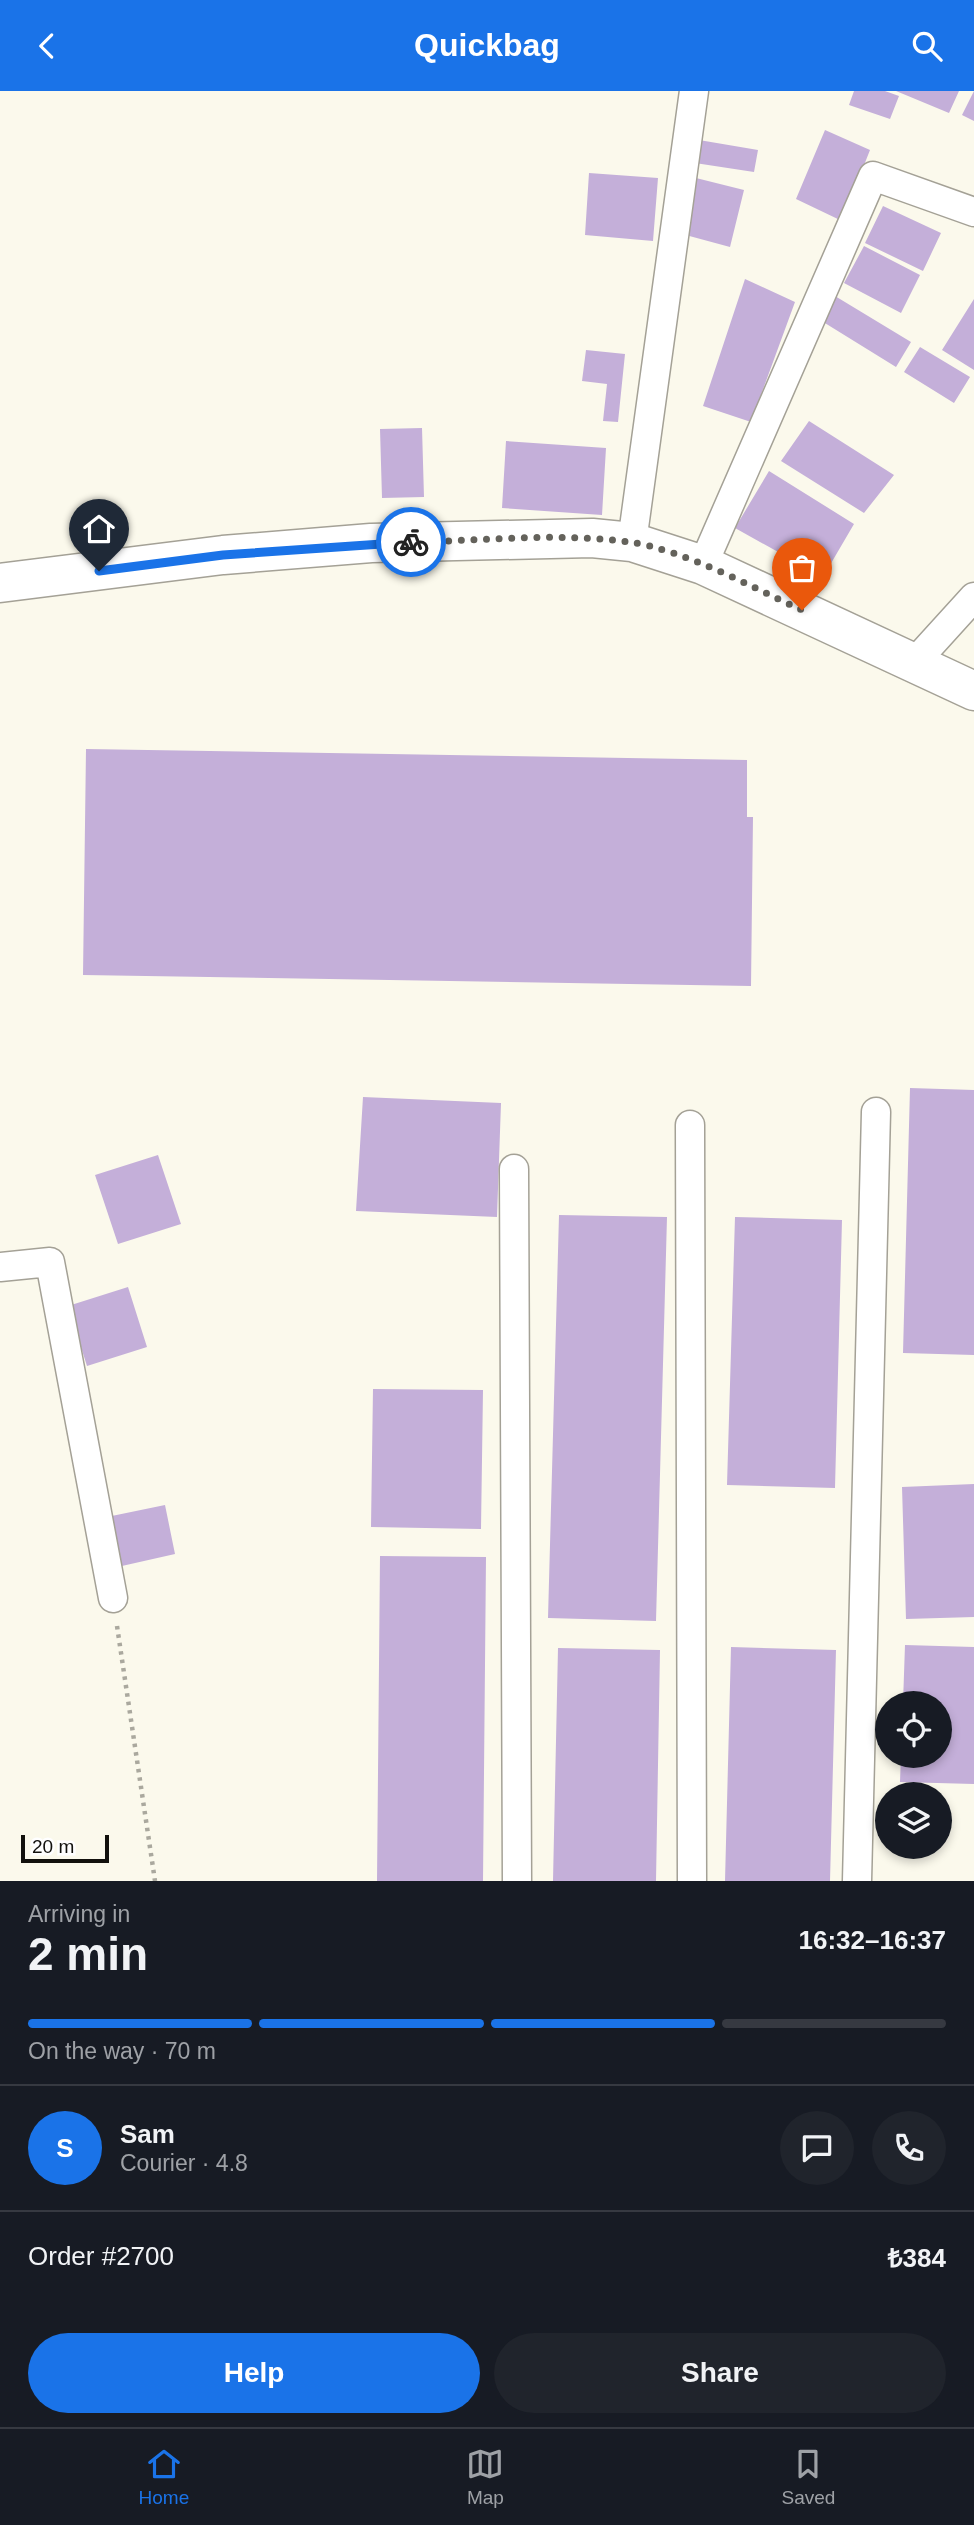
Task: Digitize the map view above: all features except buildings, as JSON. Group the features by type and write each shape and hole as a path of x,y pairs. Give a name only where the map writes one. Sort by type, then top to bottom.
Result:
{"street":[{"path":"632,542 694,91"},
{"path":"703,565 873,176 974,212"},
{"path":"0,583 223,555 371,543 592,538 632,542 703,565 974,691"},
{"path":"914,663 974,597"},
{"path":"857,1881 876,1112"},
{"path":"690,1125 692,1881"},
{"path":"514,1169 517,1881"},
{"path":"0,1267 50,1262 113,1598"}],"path":[{"path":"113,1598 155,1881"}],"way so far":[{"path":"411,542 592,538 632,542 703,565 802,610"}],"route":[{"path":"99,571 223,555 411,542"}]}
